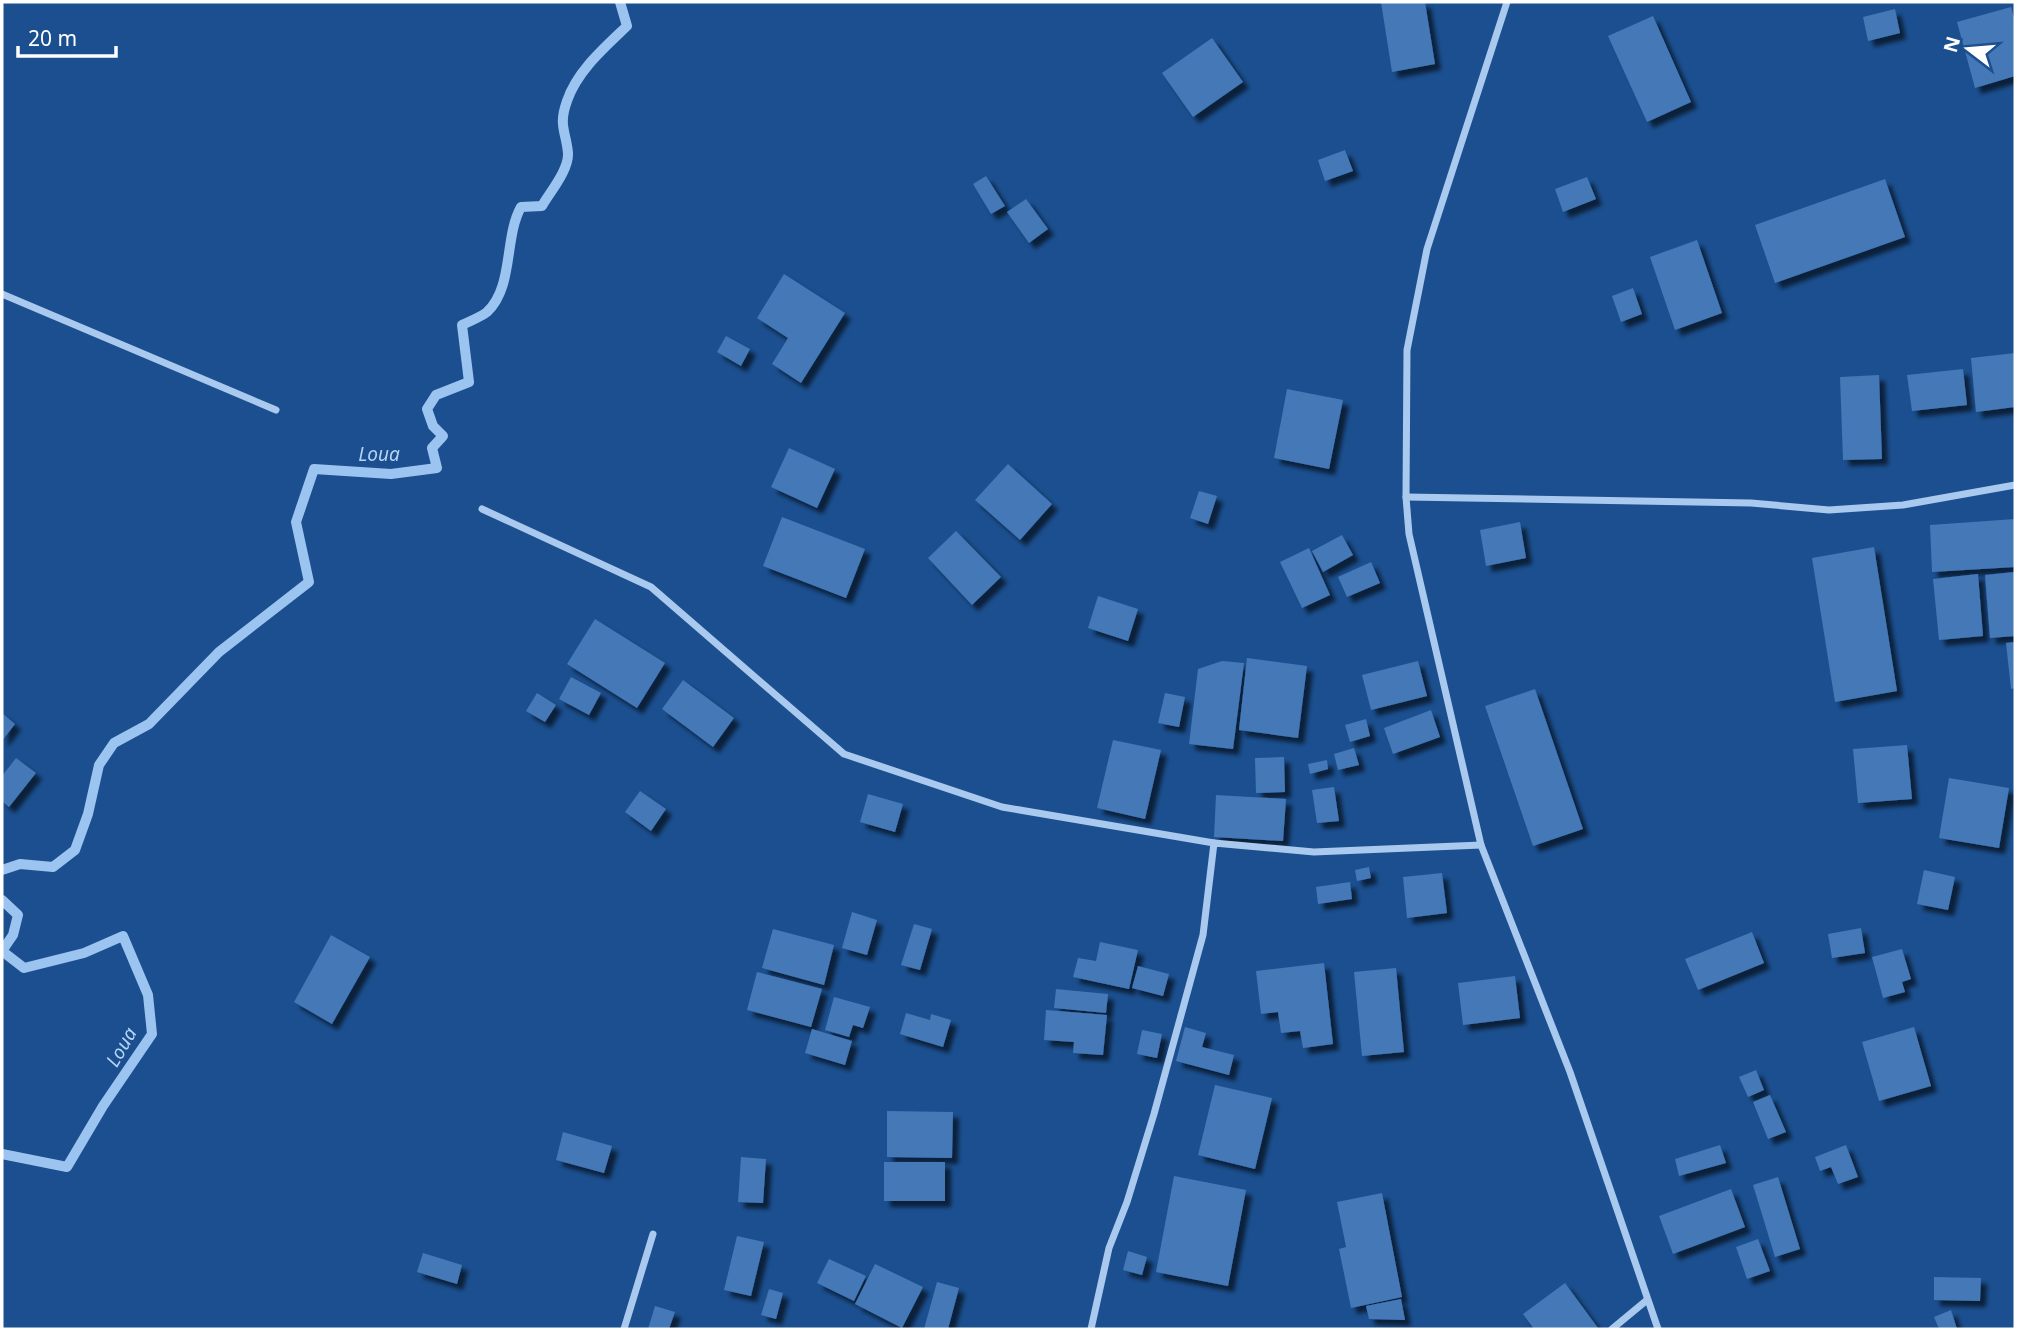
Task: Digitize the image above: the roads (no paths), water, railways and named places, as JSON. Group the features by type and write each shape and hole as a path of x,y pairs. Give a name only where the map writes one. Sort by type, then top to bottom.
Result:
{"street":[{"path":"1507,2 1427,249 1407,350 1406,497 1409,534 1481,845 1570,1072 1658,1329"},
{"path":"2,294 276,410"},
{"path":"1406,497 1723,502 1829,510 1903,505 2015,485"},
{"path":"482,509 651,587 844,754 1002,807 1214,843 1314,852 1481,845"},
{"path":"1091,1329 1109,1248 1127,1202 1154,1114 1203,935 1214,843"},
{"path":"624,1329 653,1234"},
{"path":"1612,1329 1647,1300"}],"waterway":[{"name":"Loua","path":"2,870 20,864 53,867 75,850 88,814 99,765 114,743 149,724 219,652 309,582 296,522 314,469 391,474 437,468 432,448 443,436 433,426 427,409 436,395 469,382 462,325 485,314 496,302 521,207 542,206 562,174 568,153 563,123 567,101 585,70 627,26 620,2"},
{"name":"Loua","path":"2,900 18,915 13,935 2,951 24,968 84,953 123,936 148,995 152,1034 103,1106 67,1167 2,1154"}]}
